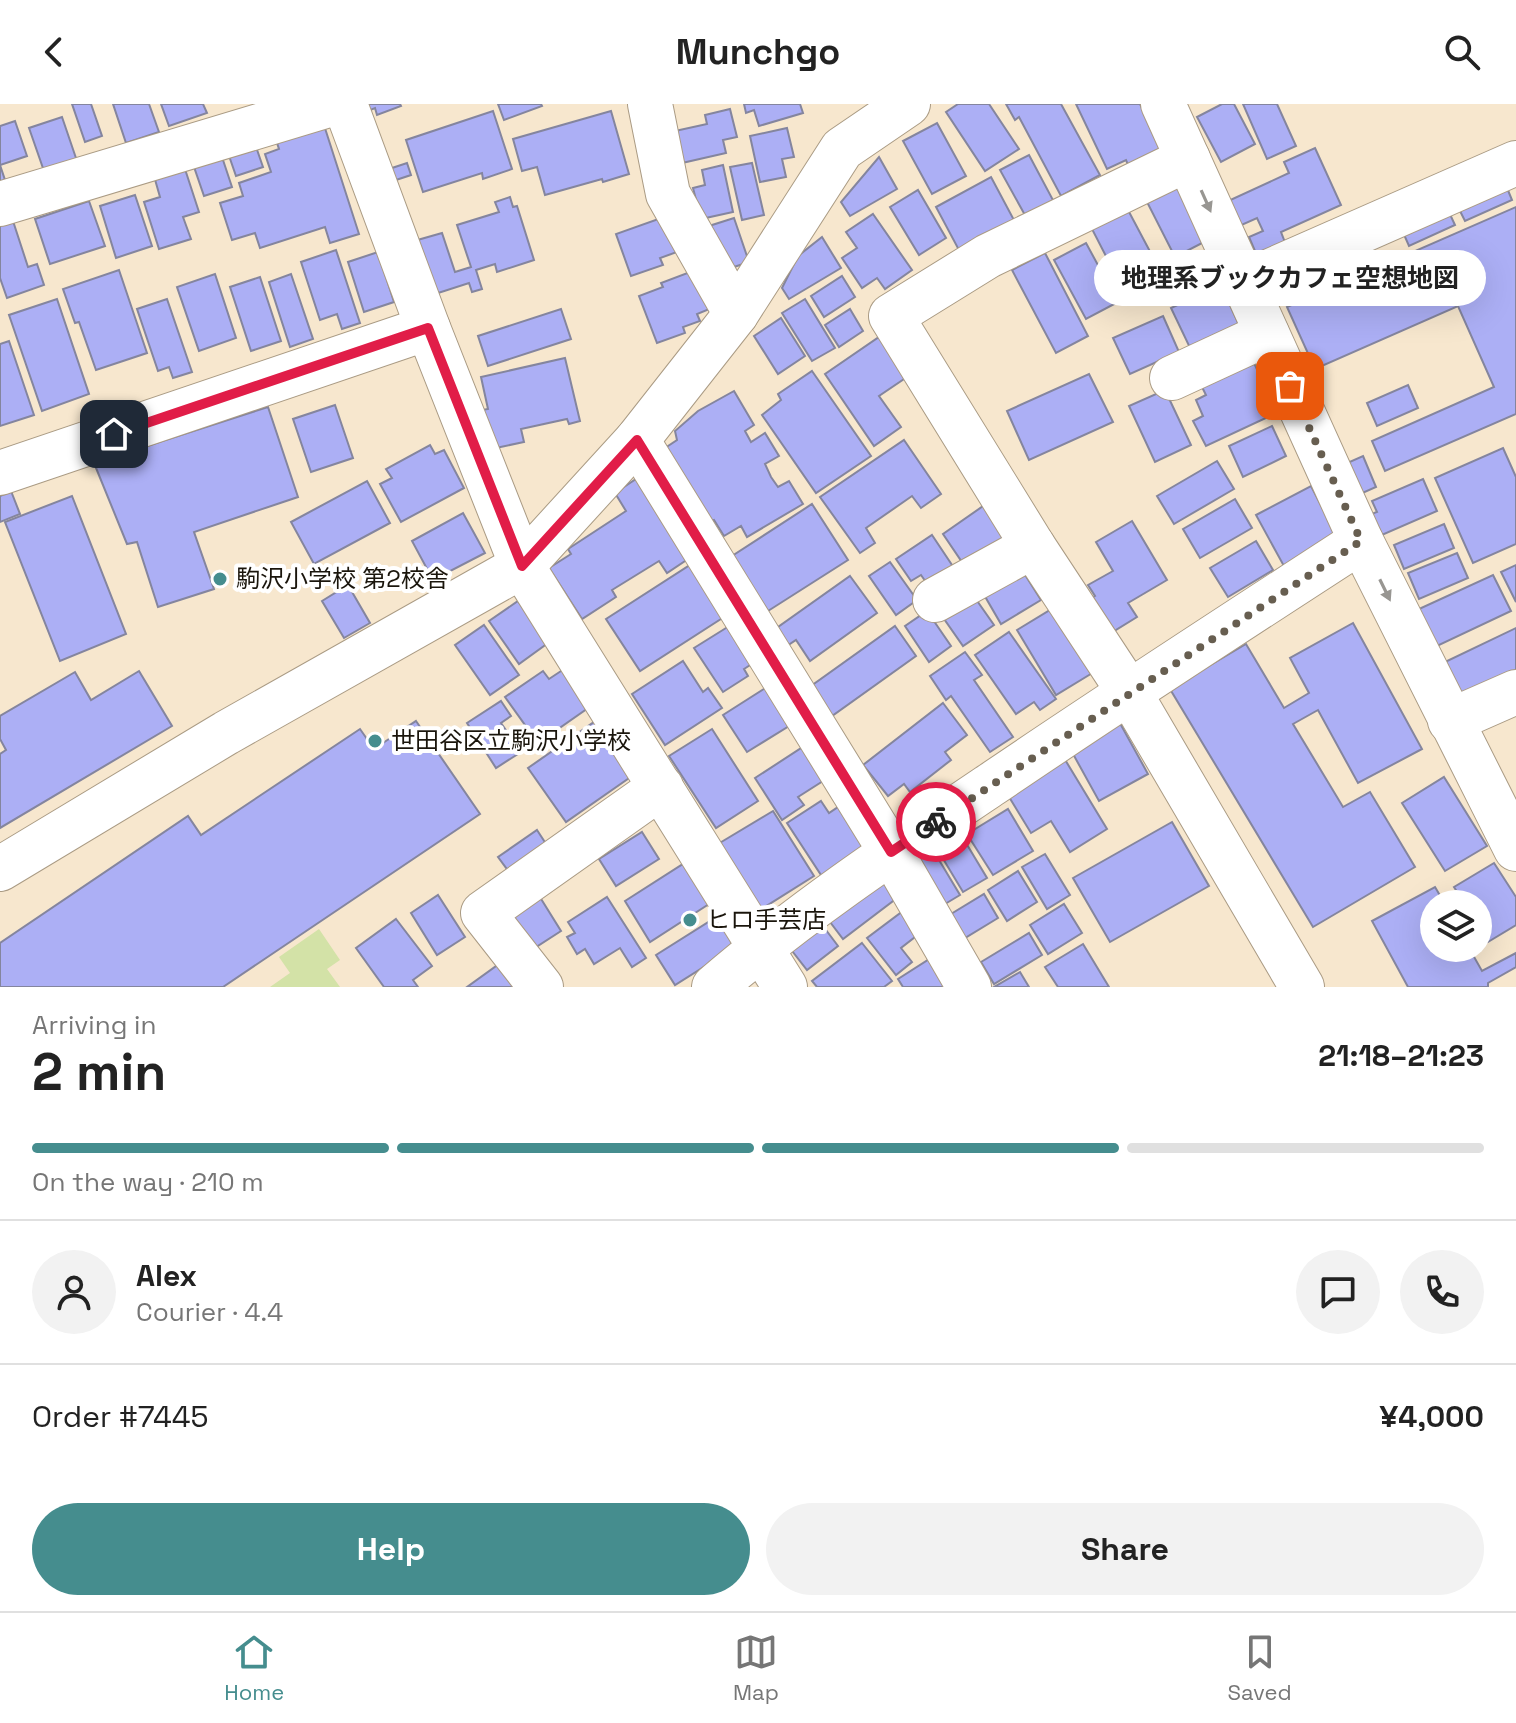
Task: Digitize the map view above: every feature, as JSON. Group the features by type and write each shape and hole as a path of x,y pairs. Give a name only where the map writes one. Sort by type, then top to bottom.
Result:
{"street":[{"path":"0,204 332,104"},
{"path":"345,104 428,328 522,566 785,987"},
{"path":"650,104 668,194 736,314"},
{"path":"0,869 239,726 522,566 637,440 736,314 842,149 908,104"},
{"path":"1163,104 1361,541 1516,849"},
{"path":"1188,159 988,256 891,316 1033,546 1129,692 1302,987"},
{"path":"1243,283 1516,163"},
{"path":"0,473 428,328"},
{"path":"1172,378 1267,334"},
{"path":"637,440 891,852 969,987"},
{"path":"714,987 760,947 891,852 1361,541"},
{"path":"935,600 1033,546"},
{"path":"1450,721 1516,692"},
{"path":"541,987 483,913 661,787"}],"green space":[{"path":"319,929 340,960 327,969 340,987 270,987 290,973 279,957"}],"building":[{"path":"72,104 91,104 102,136 85,142"},
{"path":"113,104 149,104 159,132 126,143"},
{"path":"161,104 203,104 207,113 169,126"},
{"path":"366,104 401,106 377,115 375,108 368,111"},
{"path":"498,104 541,104 542,106 504,120"},
{"path":"744,104 800,104 803,113 759,126 754,110 746,113"},
{"path":"958,104 989,104 1019,149 985,171 946,112"},
{"path":"1006,104 1061,104 1100,175 1061,196 1019,117 1015,120"},
{"path":"1076,104 1140,104 1163,152 1129,167 1126,160 1107,169"},
{"path":"1222,104 1234,104 1255,144 1221,162 1197,117"},
{"path":"1243,104 1277,104 1296,146 1267,159"},
{"path":"730,109 737,137 723,140 726,153 682,163 675,131 707,124 705,115"},
{"path":"493,111 512,169 483,179 482,173 423,192 406,140"},
{"path":"611,111 629,174 545,195 537,167 522,171 513,139"},
{"path":"62,117 77,161 44,171 29,128"},
{"path":"15,121 27,156 0,165 0,126"},
{"path":"323,122 359,234 330,243 325,227 260,248 255,233 232,240 220,203 243,196 239,183 271,172 265,154 279,149 275,137"},
{"path":"937,123 966,176 932,194 903,141"},
{"path":"787,128 794,157 782,159 786,177 760,182 750,136"},
{"path":"254,141 263,167 236,176 227,150"},
{"path":"1315,148 1341,205 1281,232 1286,245 1258,258 1249,237 1263,231 1257,218 1237,227 1226,202 1289,173 1284,162"},
{"path":"220,151 232,187 204,196 192,161"},
{"path":"1029,155 1054,202 1026,217 1000,170"},
{"path":"879,157 897,189 850,216 841,202"},
{"path":"407,163 411,175 390,182 386,170"},
{"path":"752,163 764,215 742,220 730,167"},
{"path":"0,165 5,180 0,182"},
{"path":"723,165 733,212 701,219 693,188 705,185 702,170"},
{"path":"184,166 199,212 183,217 191,239 159,249 144,202 160,197 154,176"},
{"path":"991,177 1015,222 960,252 936,207"},
{"path":"1505,183 1512,200 1465,221 1457,205"},
{"path":"1176,184 1206,241 1175,257 1146,200"},
{"path":"918,190 946,238 919,255 890,207"},
{"path":"135,195 152,246 116,258 100,206"},
{"path":"510,197 513,207 517,206 534,260 497,272 495,264 476,270 482,289 472,292 469,283 432,295 414,241 442,233 455,272 471,267 457,225 499,212 495,202"},
{"path":"89,201 105,246 50,264 35,219"},
{"path":"1516,207 1516,414 1385,471 1372,441 1494,387 1458,306 1315,369 1287,307"},
{"path":"1128,210 1163,276 1126,295 1092,229"},
{"path":"1448,210 1455,225 1409,246 1402,230"},
{"path":"873,214 912,270 885,289 877,278 862,288 842,258 857,248 846,232"},
{"path":"664,217 677,252 660,258 663,265 631,276 616,234"},
{"path":"734,218 749,262 725,270 709,226"},
{"path":"13,221 28,267 37,264 44,285 7,298 0,278 0,225"},
{"path":"822,237 841,268 789,299 782,288 798,256"},
{"path":"1086,243 1118,302 1086,319 1054,260"},
{"path":"1367,246 1374,262 1347,274 1340,258"},
{"path":"336,250 360,323 342,329 337,314 320,320 301,262"},
{"path":"378,252 394,302 364,312 348,262"},
{"path":"1045,253 1088,336 1056,353 1012,270"},
{"path":"698,269 712,308 697,314 700,321 683,327 685,333 657,343 639,296 663,287 661,283"},
{"path":"119,270 147,353 96,370 63,289"},
{"path":"215,274 236,338 199,351 177,287"},
{"path":"291,274 313,339 290,347 269,282"},
{"path":"842,276 855,297 824,317 811,296"},
{"path":"260,277 281,341 251,351 230,287"},
{"path":"1221,285 1241,329 1192,352 1171,308"},
{"path":"57,299 89,394 42,411 9,315"},
{"path":"167,299 192,372 173,378 169,367 158,371 137,309"},
{"path":"805,299 835,348 812,361 782,313"},
{"path":"561,309 571,339 488,366 478,336"},
{"path":"850,309 863,331 839,347 825,325"},
{"path":"1163,316 1179,352 1130,374 1113,338"},
{"path":"781,318 805,356 778,374 754,336"},
{"path":"879,337 907,377 879,396 901,427 874,446 825,374"},
{"path":"9,341 34,415 0,426 0,344"},
{"path":"565,358 580,421 569,424 567,419 521,429 524,442 491,449 482,410 488,409 481,377"},
{"path":"1254,363 1268,393 1259,397 1268,417 1206,446 1193,421 1203,416 1196,400 1206,395 1202,387"},
{"path":"812,371 871,456 816,493 762,415 781,400 778,394"},
{"path":"1089,374 1113,422 1029,460 1007,411"},
{"path":"1408,385 1418,408 1377,426 1367,403"},
{"path":"1165,390 1191,445 1155,462 1129,406"},
{"path":"734,391 754,425 745,431 751,442 765,433 779,456 765,464 771,477 778,487 789,481 803,504 747,537 741,526 724,536 714,520 709,522 665,448 677,440 675,431 698,411"},
{"path":"335,405 353,458 311,472 293,419"},
{"path":"268,407 298,497 194,532 214,589 158,607 137,542 127,544 94,463"},
{"path":"1272,426 1286,456 1243,477 1229,446"},
{"path":"904,440 941,494 921,508 912,496 866,528 875,543 860,553 820,497"},
{"path":"430,445 435,454 444,450 464,488 401,522 380,484 392,478 386,469"},
{"path":"1503,448 1516,477 1516,544 1473,563 1435,478"},
{"path":"1363,456 1376,487 1358,495 1345,464"},
{"path":"1217,461 1234,489 1174,524 1157,496"},
{"path":"642,475 694,555 667,573 659,561 612,590 616,597 582,619 549,568 571,554 568,549 626,511 615,493"},
{"path":"1423,479 1437,511 1375,538 1366,516 1377,512 1372,501"},
{"path":"367,481 390,523 314,564 291,522"},
{"path":"1311,486 1338,538 1285,568 1256,515"},
{"path":"11,491 20,514 0,522 0,496"},
{"path":"72,496 126,634 60,661 5,522"},
{"path":"1235,499 1252,528 1200,558 1183,529"},
{"path":"812,504 848,560 768,611 732,556"},
{"path":"986,504 1007,535 964,565 943,534"},
{"path":"463,513 485,553 433,580 412,541"},
{"path":"1132,521 1167,580 1128,603 1137,617 1106,636 1086,601 1095,596 1088,585 1113,571 1096,542"},
{"path":"1444,524 1454,548 1404,569 1394,545"},
{"path":"932,535 954,568 928,585 921,575 911,581 896,559"},
{"path":"1256,541 1273,570 1228,597 1210,568"},
{"path":"1457,553 1468,578 1419,599 1408,573"},
{"path":"890,562 917,600 896,615 869,576"},
{"path":"690,565 724,617 640,671 606,619"},
{"path":"1516,565 1516,602 1501,572"},
{"path":"1022,570 1041,600 1001,624 983,593"},
{"path":"1493,575 1511,611 1437,646 1419,609"},
{"path":"850,576 877,613 810,661 796,640 784,648 771,632"},
{"path":"348,585 370,623 344,638 322,601"},
{"path":"973,595 994,625 963,646 942,616"},
{"path":"518,601 548,643 519,664 489,621"},
{"path":"1055,607 1094,672 1056,695 1017,630"},
{"path":"927,611 951,646 929,662 905,626"},
{"path":"734,623 758,660 744,669 748,676 723,692 694,648"},
{"path":"1353,623 1422,749 1358,783 1318,710 1293,724 1343,807 1370,792 1415,867 1313,927 1170,689 1246,644 1284,708 1309,693 1290,658"},
{"path":"484,625 519,675 490,695 455,645"},
{"path":"895,626 916,656 832,716 811,686"},
{"path":"1516,628 1516,671 1461,697 1445,662"},
{"path":"1009,632 1056,699 1040,710 1034,702 1016,714 975,655"},
{"path":"965,652 982,675 974,680 1013,737 990,752 951,696 946,700 930,676"},
{"path":"683,661 703,692 708,688 722,708 665,745 632,694"},
{"path":"564,669 591,706 538,743 505,697 543,671 549,679"},
{"path":"139,671 172,726 0,828 0,754 6,750 0,739 0,716 75,672 91,700"},
{"path":"770,685 794,723 747,752 723,715"},
{"path":"501,701 511,716 501,723 521,752 496,768 467,723"},
{"path":"943,703 967,735 945,752 951,760 910,792 904,784 888,796 863,765"},
{"path":"1116,716 1148,774 1099,801 1067,743"},
{"name":"世田谷区立駒沢小学校","path":"416,721 480,814 223,987 0,987 0,943 188,816 201,835 360,729 374,749"},
{"path":"594,722 632,776 566,822 528,768"},
{"path":"712,729 758,801 716,828 669,756"},
{"path":"812,741 834,774 798,797 804,805 782,820 755,778"},
{"path":"1061,753 1107,829 1070,852 1051,821 1031,833 1003,787"},
{"path":"1444,777 1487,846 1445,871 1402,803"},
{"path":"821,801 829,813 841,805 869,847 823,878 787,823"},
{"path":"1008,809 1033,851 993,875 967,834"},
{"path":"773,811 814,876 760,910 718,844"},
{"path":"1172,822 1209,886 1110,942 1073,878"},
{"path":"957,828 987,878 963,892 933,842"},
{"path":"537,830 550,850 512,876 498,857"},
{"path":"642,832 659,859 616,886 599,859"},
{"path":"930,845 960,895 935,910 905,860"},
{"path":"1045,854 1070,895 1047,909 1022,867"},
{"path":"1494,863 1516,897 1516,925 1492,940 1492,890 1456,890 1454,887"},
{"path":"683,864 709,904 650,942 625,901"},
{"path":"1018,871 1037,902 1007,921 988,890"},
{"path":"880,876 897,898 843,939 827,918"},
{"path":"538,894 561,931 533,949 510,913"},
{"path":"984,894 998,918 960,941 946,917"},
{"path":"438,895 465,937 437,955 411,913"},
{"path":"1420,895 1420,962 1477,962 1482,971 1516,953 1516,967 1488,983 1488,987 1408,987 1372,921"},
{"path":"607,897 646,958 632,967 620,948 594,964 585,949 577,954 567,937 575,933 568,922"},
{"path":"1064,904 1082,933 1048,954 1030,925"},
{"path":"907,908 924,930 901,948 912,962 896,975 867,938"},
{"path":"718,916 737,946 675,985 656,955"},
{"path":"396,919 432,966 413,980 418,987 384,987 356,948"},
{"path":"820,922 838,946 807,970 789,947"},
{"path":"1029,933 1042,955 994,984 981,962"},
{"path":"862,943 892,981 884,987 817,987 812,981"},
{"path":"1083,944 1109,987 1058,987 1045,967"},
{"path":"931,958 948,987 903,987 898,979"},
{"path":"499,964 516,987 467,987"},
{"path":"1020,972 1029,987 994,987"}],"way so far":[{"path":"936,822 1361,541 1290,386"}],"place":[{"name":"地理系ブックカフェ空想地図","path":"1290,386"},
{"name":"駒沢小学校 第2校舎","path":"220,579"},
{"name":"世田谷区立駒沢小学校","path":"375,741"},
{"name":"ヒロ手芸店","path":"690,920"}],"route":[{"path":"114,434 428,328 522,566 637,440 891,852 936,822"}]}
